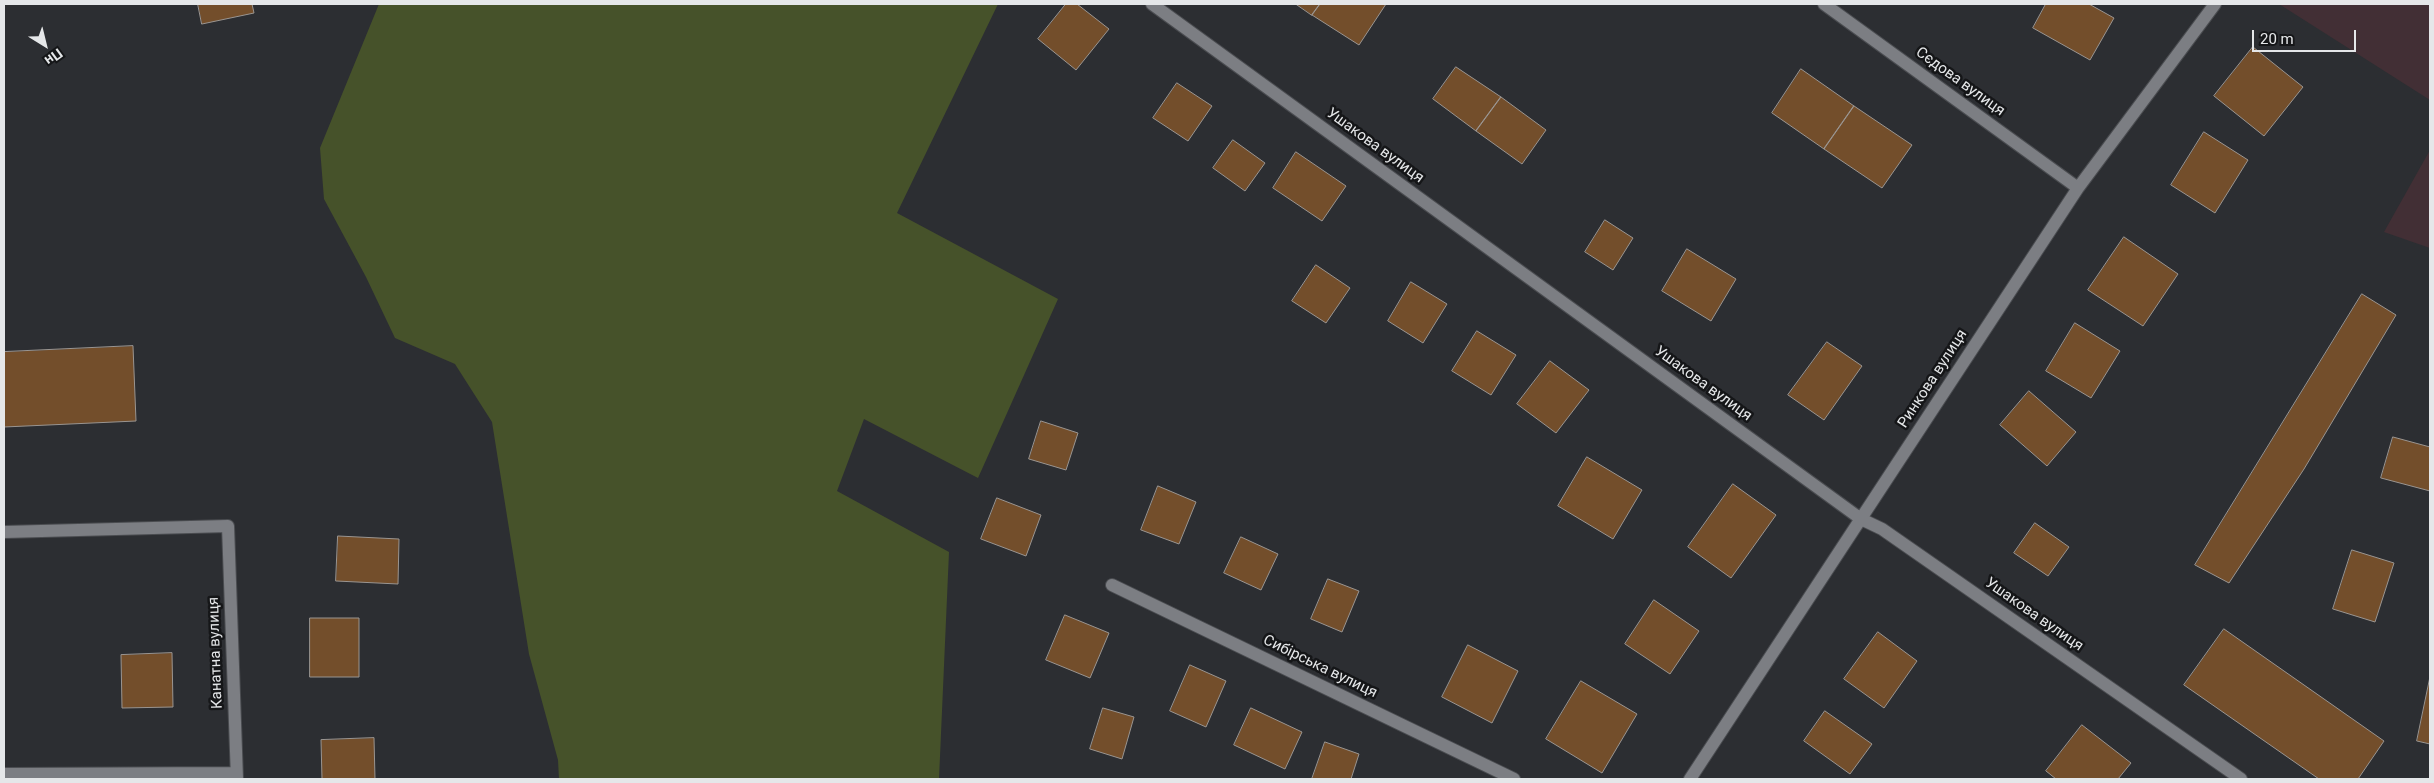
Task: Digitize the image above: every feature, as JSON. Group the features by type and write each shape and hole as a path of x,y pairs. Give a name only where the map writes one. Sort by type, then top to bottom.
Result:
{"street":[{"name":"Ушакова вулиця","path":"1152,4 1861,519 1882,529 2241,779"},
{"name":"Сєдова вулиця","path":"1824,4 2078,188"},
{"name":"Ринкова вулиця","path":"1690,779 2078,188 2215,4"},
{"name":"Канатна вулиця","path":"4,532 228,526 236,776"},
{"name":"Сибірська вулиця","path":"1112,585 1514,779"},
{"path":"4,774 236,776"}],"shaded area":[{"path":"2279,4 2430,4 2430,100"},
{"path":"2430,150 2430,248 2384,232"}],"green space":[{"path":"379,4 998,4 897,213 1058,299 978,478 864,419 837,491 949,552 939,779 559,779 558,760 529,654 492,422 455,364 395,338 366,277 324,199 320,148"}],"building":[{"path":"198,4 252,4 254,13 202,24"},
{"path":"1066,4 1077,4 1109,29 1076,70 1038,39"},
{"path":"1296,4 1320,4 1312,15"},
{"path":"1320,4 1386,4 1359,45 1312,15"},
{"path":"2046,4 2089,4 2114,18 2090,60 2033,28"},
{"path":"2253,47 2303,87 2264,136 2214,96"},
{"path":"1456,67 1501,97 1476,131 1433,99"},
{"path":"1801,69 1854,106 1824,149 1772,113"},
{"path":"1177,83 1212,106 1188,141 1153,118"},
{"path":"1501,97 1546,130 1522,164 1476,131"},
{"path":"1854,106 1912,145 1882,188 1824,149"},
{"path":"2204,132 2248,160 2215,213 2171,185"},
{"path":"1233,140 1265,163 1245,191 1213,168"},
{"path":"1296,152 1346,186 1322,221 1273,188"},
{"path":"1605,220 1633,238 1613,270 1585,252"},
{"path":"2124,237 2178,274 2143,326 2088,290"},
{"path":"1687,249 1736,279 1711,321 1662,291"},
{"path":"1316,265 1350,288 1326,323 1292,301"},
{"path":"1411,282 1447,304 1423,343 1388,321"},
{"path":"2362,294 2396,315 2304,469 2229,583 2195,565"},
{"path":"2075,323 2120,351 2091,398 2046,371"},
{"path":"1477,331 1516,355 1491,395 1452,371"},
{"path":"1827,342 1862,366 1824,420 1788,395"},
{"path":"133,346 136,421 4,427 4,352"},
{"path":"1550,361 1589,390 1556,433 1517,404"},
{"path":"2029,391 2076,432 2047,466 2000,425"},
{"path":"1041,421 1078,433 1066,470 1029,459"},
{"path":"2393,437 2430,447 2430,491 2381,478"},
{"path":"1587,457 1642,490 1613,539 1558,506"},
{"path":"1733,484 1776,515 1731,578 1688,547"},
{"path":"1158,486 1196,502 1179,544 1141,530"},
{"path":"997,498 1041,515 1026,556 981,539"},
{"path":"2035,523 2069,547 2048,576 2014,553"},
{"path":"338,536 399,539 398,584 336,581"},
{"path":"1241,537 1278,554 1261,590 1224,573"},
{"path":"2352,550 2394,563 2375,622 2333,609"},
{"path":"1328,579 1359,591 1342,632 1311,619"},
{"path":"1654,600 1699,631 1670,674 1625,644"},
{"path":"1065,615 1109,633 1090,678 1046,660"},
{"path":"310,618 359,618 359,677 310,677"},
{"path":"2224,629 2384,741 2358,779 2319,779 2184,685"},
{"path":"1878,632 1917,661 1884,708 1844,679"},
{"path":"1468,645 1518,671 1492,723 1442,697"},
{"path":"172,653 173,707 122,708 121,655"},
{"path":"1190,665 1226,681 1206,727 1170,711"},
{"path":"2430,677 2430,744 2417,741"},
{"path":"1581,681 1637,714 1602,773 1546,739"},
{"path":"1103,708 1134,717 1122,759 1090,749"},
{"path":"1251,708 1302,732 1285,769 1234,745"},
{"path":"1825,711 1872,744 1850,774 1804,741"},
{"path":"2082,725 2131,763 2118,779 2056,779 2046,771"},
{"path":"374,738 375,779 322,779 321,740"},
{"path":"1325,742 1359,754 1351,779 1312,779"}]}
